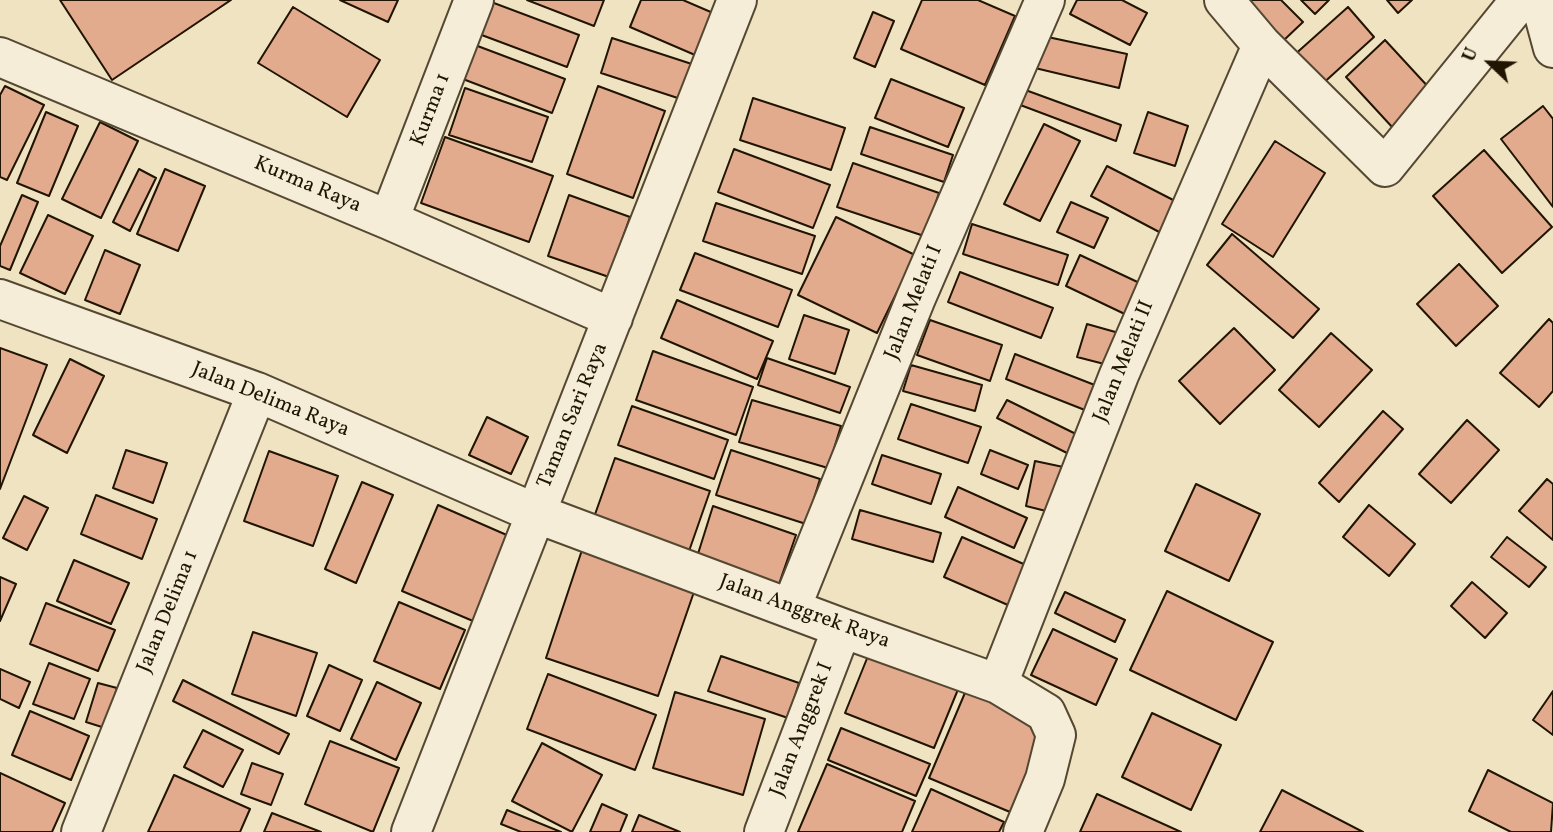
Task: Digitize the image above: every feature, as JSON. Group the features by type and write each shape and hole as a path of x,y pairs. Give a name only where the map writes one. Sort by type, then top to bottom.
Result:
{"street":[{"name":"Kurma 1","path":"389,220 474,0"},
{"name":"Taman Sari Raya","path":"411,832 737,0"},
{"name":"Jalan Melati I","path":"791,608 916,298 1045,0"},
{"path":"1224,0 1262,45 1385,167 1534,17"},
{"name":"Jalan Melati II","path":"998,684 1119,374 1262,45"},
{"name":"Kurma Raya","path":"0,57 389,220 613,318"},
{"name":"Jalan Delima Raya","path":"0,299 257,392 536,513"},
{"name":"Jalan Delima 1","path":"81,832 257,392"},
{"name":"Jalan Anggrek Raya","path":"536,513 998,684 1046,713 1056,735 1045,779 1023,832"},
{"name":"Jalan Anggrek I","path":"764,832 842,628"}],"building":[{"path":"60,0 231,0 112,80"},
{"path":"340,0 398,0 388,22"},
{"path":"486,0 579,35 567,67 471,31"},
{"path":"527,0 604,0 594,26"},
{"path":"641,0 683,0 720,16 702,58 630,27"},
{"path":"922,0 978,0 1015,16 985,85 901,49"},
{"path":"1077,0 1122,0 1147,13 1130,45 1070,14"},
{"path":"1243,0 1281,0 1303,22 1283,41"},
{"path":"1301,0 1329,0 1315,14"},
{"path":"1387,0 1412,0 1398,13"},
{"path":"293,7 380,60 347,117 258,63"},
{"path":"1348,7 1374,37 1319,87 1292,57"},
{"path":"873,12 894,21 875,67 854,58"},
{"path":"1043,36 1127,54 1119,88 1035,68"},
{"path":"612,38 701,67 690,102 601,73"},
{"path":"1385,40 1432,91 1393,128 1346,77"},
{"path":"467,42 565,79 552,113 455,76"},
{"path":"891,79 964,108 948,147 875,118"},
{"path":"5,86 44,105 7,180 0,177 0,95"},
{"path":"598,86 665,111 633,198 567,174"},
{"path":"465,88 548,117 532,162 449,135"},
{"path":"1020,88 1121,125 1116,141 1015,103"},
{"path":"753,98 845,128 831,170 740,140"},
{"path":"1543,106 1553,119 1553,207 1501,139"},
{"path":"46,112 78,126 49,196 17,183"},
{"path":"1148,112 1188,126 1175,166 1134,153"},
{"path":"100,122 138,141 101,218 62,199"},
{"path":"1044,124 1080,141 1040,221 1004,204"},
{"path":"870,127 953,155 944,182 861,154"},
{"path":"445,137 553,176 529,242 421,203"},
{"path":"1275,141 1325,173 1273,257 1222,224"},
{"path":"734,149 830,185 813,228 718,192"},
{"path":"1484,150 1552,227 1502,273 1433,196"},
{"path":"853,163 939,193 924,236 837,207"},
{"path":"1107,166 1179,203 1163,234 1091,196"},
{"path":"139,169 156,178 130,231 113,222"},
{"path":"165,169 205,186 178,251 137,234"},
{"path":"22,195 38,202 10,270 0,266 0,246"},
{"path":"569,195 630,217 609,277 548,256"},
{"path":"1071,202 1108,218 1094,248 1057,232"},
{"path":"716,203 815,236 802,274 703,241"},
{"path":"48,215 93,236 65,294 20,273"},
{"path":"836,217 915,255 877,333 798,295"},
{"path":"972,224 1068,255 1058,285 963,254"},
{"path":"1232,234 1319,309 1293,338 1207,265"},
{"path":"105,250 140,265 120,314 85,300"},
{"path":"695,253 792,290 778,327 680,290"},
{"path":"1080,255 1146,286 1131,317 1066,286"},
{"path":"1459,264 1498,306 1456,346 1417,304"},
{"path":"960,272 1053,308 1041,338 948,302"},
{"path":"677,300 773,341 757,379 661,338"},
{"path":"804,315 849,330 835,374 789,359"},
{"path":"1549,319 1553,323 1553,391 1539,407 1500,373"},
{"path":"930,320 1002,345 990,381 917,355"},
{"path":"1087,324 1126,335 1116,367 1077,357"},
{"path":"1234,328 1275,370 1220,424 1179,381"},
{"path":"1331,333 1372,370 1319,427 1279,390"},
{"path":"0,348 47,365 0,489"},
{"path":"653,351 753,387 736,435 636,400"},
{"path":"1015,354 1105,389 1095,414 1006,379"},
{"path":"767,358 850,387 840,413 758,385"},
{"path":"70,359 104,376 67,453 33,435"},
{"path":"911,365 982,385 975,411 903,391"},
{"path":"752,400 841,426 828,468 739,442"},
{"path":"1007,400 1082,437 1073,456 997,418"},
{"path":"911,404 981,427 968,463 898,439"},
{"path":"632,406 728,440 714,479 618,445"},
{"path":"1383,411 1403,429 1339,502 1319,483"},
{"path":"487,417 528,437 511,474 469,455"},
{"path":"1467,420 1499,450 1451,503 1419,474"},
{"path":"126,450 167,463 153,503 113,488"},
{"path":"731,450 820,479 806,524 716,495"},
{"path":"990,450 1028,465 1018,489 981,474"},
{"path":"269,451 338,476 313,546 244,521"},
{"path":"882,455 941,474 931,504 872,484"},
{"path":"615,458 710,491 688,554 593,520"},
{"path":"1035,461 1068,468 1058,514 1026,506"},
{"path":"1547,479 1553,484 1553,540 1519,511"},
{"path":"362,482 393,495 356,583 325,569"},
{"path":"1196,484 1260,514 1229,581 1165,551"},
{"path":"958,487 1027,518 1014,548 945,517"},
{"path":"96,495 157,519 142,559 81,534"},
{"path":"24,496 48,508 27,550 3,538"},
{"path":"438,505 509,536 473,621 402,591"},
{"path":"1369,505 1415,544 1389,576 1343,537"},
{"path":"713,506 796,535 779,584 697,557"},
{"path":"860,510 941,533 933,562 852,539"},
{"path":"962,537 1035,569 1017,609 944,577"},
{"path":"1507,537 1546,567 1529,587 1491,557"},
{"path":"582,550 695,589 658,696 546,658"},
{"path":"74,560 129,583 111,624 57,601"},
{"path":"0,577 16,584 0,621"},
{"path":"1472,582 1507,613 1485,638 1451,606"},
{"path":"1167,591 1273,642 1236,720 1130,670"},
{"path":"1065,592 1125,620 1115,642 1055,613"},
{"path":"399,602 465,630 440,689 374,661"},
{"path":"46,603 115,630 98,671 30,644"},
{"path":"1053,629 1117,659 1096,705 1031,675"},
{"path":"253,632 317,653 296,716 232,694"},
{"path":"870,651 959,687 934,748 845,713"},
{"path":"721,656 799,683 788,718 708,691"},
{"path":"49,663 90,679 74,719 33,704"},
{"path":"329,665 362,680 340,731 307,716"},
{"path":"0,669 30,682 19,708 0,699"},
{"path":"548,674 656,715 635,770 527,729"},
{"path":"183,680 289,734 279,754 173,701"},
{"path":"377,682 421,703 396,760 351,739"},
{"path":"98,683 117,688 105,728 86,722"},
{"path":"967,688 1048,722 1010,812 929,778"},
{"path":"1553,691 1553,735 1533,720"},
{"path":"675,692 765,719 743,795 653,768"},
{"path":"30,711 89,736 71,780 12,755"},
{"path":"1152,713 1221,745 1191,810 1122,777"},
{"path":"841,728 930,764 916,796 828,760"},
{"path":"203,730 243,750 223,787 184,767"},
{"path":"330,741 399,768 373,832 305,804"},
{"path":"542,743 602,775 572,832 512,801"},
{"path":"252,763 283,774 271,805 241,794"},
{"path":"827,764 915,801 902,832 798,832"},
{"path":"1488,770 1553,803 1551,832 1511,832 1469,811"},
{"path":"0,773 65,803 52,832 0,832"},
{"path":"174,775 250,809 240,832 148,832"},
{"path":"931,789 1004,822 999,832 912,832"},
{"path":"1282,790 1363,832 1260,832"},
{"path":"1097,794 1181,832 1080,832"},
{"path":"602,804 627,815 620,832 590,832"},
{"path":"507,810 561,832 521,832 501,824"},
{"path":"272,813 321,832 264,832"},
{"path":"639,815 680,832 632,832"}]}
